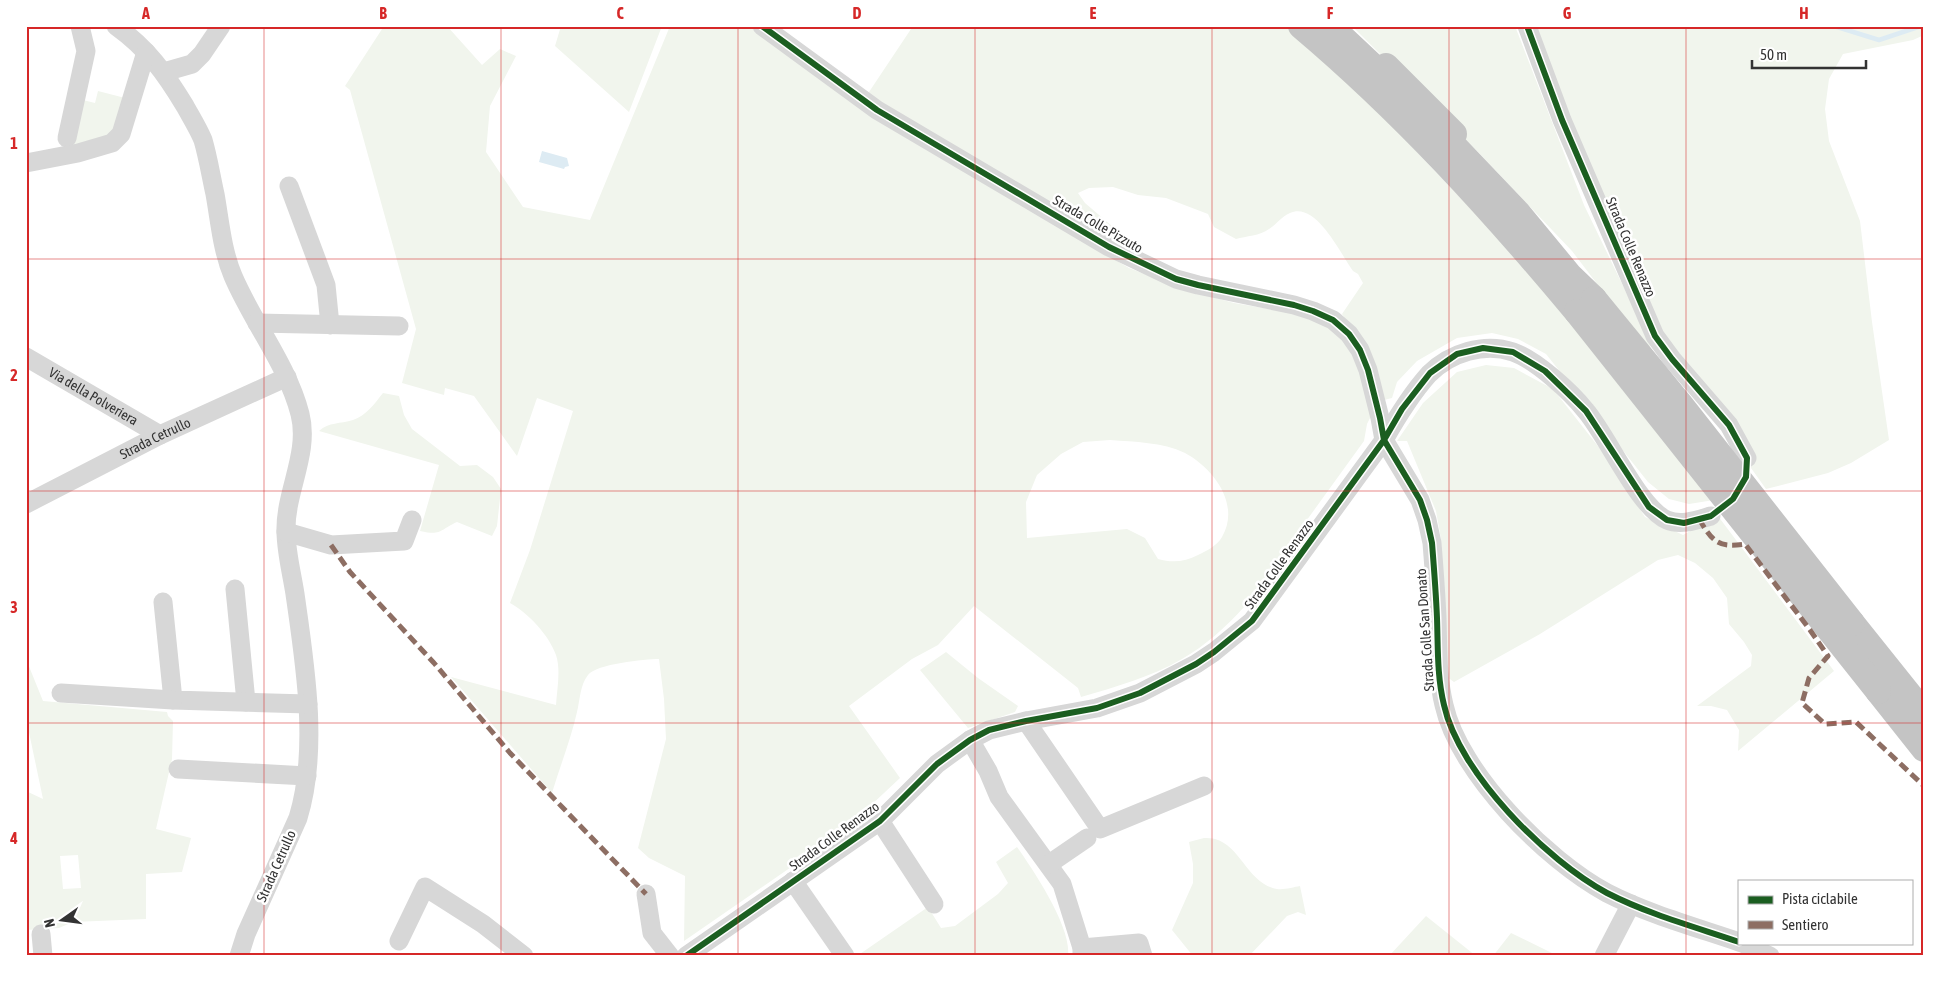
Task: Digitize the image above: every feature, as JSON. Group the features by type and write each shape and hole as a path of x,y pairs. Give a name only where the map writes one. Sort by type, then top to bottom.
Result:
{"highway":[{"path":"1301,26 1389,106 1502,224 1585,305 1680,404 1924,713"},
{"path":"1330,26 1409,100 1471,163 1518,213 1570,276 1585,305 1924,749"},
{"path":"1346,26 1477,157 1523,207 1576,270 1585,305"}],"street":[{"path":"67,138 86,51 80,26"},
{"name":"Strada Cetrullo","path":"116,26 130,36 164,72 195,123 202,139 227,260 234,278 287,377 300,414 303,432 298,464 288,502 286,532 308,704 307,776 304,800 298,818 246,934 240,956"},
{"path":"164,72 192,64 202,54 221,26"},
{"name":"Strada Colle Pizzuto","path":"762,26 877,110 1109,247 1176,279 1294,305 1313,310 1333,320 1349,334 1360,350 1368,370 1384,440"},
{"name":"Strada Colle Renazzo","path":"1527,26 1562,120 1655,336 1672,359 1729,425 1747,458"},
{"path":"26,163 78,154 112,143 121,134 146,52"},
{"path":"289,186 326,285 330,325"},
{"path":"258,323 399,326"},
{"name":"Strada Colle Renazzo","path":"686,956 880,821 937,764 970,740 989,730 1026,720 1097,708 1140,693 1196,664 1214,652 1252,621 1384,440 1402,409 1430,373 1457,354 1483,348 1512,352 1545,371 1586,411 1649,507 1667,520 1684,523 1711,516"},
{"name":"Via della Polveriera","path":"26,357 160,435"},
{"name":"Strada Cetrullo","path":"26,504 160,435 287,377"},
{"name":"Strada Colle San Donato","path":"1384,440 1411,483 1428,520 1432,542 1440,686 1444,707 1460,747 1471,766 1496,798 1546,848 1565,866 1587,881 1631,904 1737,946 1770,956"},
{"path":"286,532 330,544 404,541 412,520"},
{"path":"235,589 246,702"},
{"path":"163,602 173,700"},
{"path":"61,694 308,704"},
{"path":"1026,720 1100,829 1204,786"},
{"path":"970,740 988,771 999,797 1062,884 1082,952 1139,942 1143,956"},
{"path":"178,769 307,776"},
{"name":"Strada Colle Renazzo","path":"880,821 934,904"},
{"path":"1049,864 1087,838"},
{"name":"Strada Colle Renazzo","path":"793,881 845,956"},
{"path":"399,941 425,887 483,924 524,956"},
{"path":"646,894 652,932 670,956"},
{"path":"1604,956 1631,904"},
{"path":"41,934 43,956"}],"shaded area":[{"path":"384,26 447,26 482,65 500,49 516,56 490,106 486,152 523,207 590,220 670,26 749,26 878,121 1129,268 1186,290 1234,303 1310,316 1335,331 1355,356 1372,414 1367,424 1364,441 1244,607 1223,629 1199,648 1158,671 1081,697 1078,688 974,606 938,645 912,659 849,706 900,778 868,808 810,854 684,941 685,876 649,858 638,848 666,739 659,659 610,665 593,671 588,675 582,688 572,732 552,793 451,677 556,705 558,667 553,647 537,625 510,603 530,550 573,411 537,398 517,456 474,396 445,388 444,395 402,383 416,329 350,90 345,86","holes":["1110,440 1148,443 1176,449 1185,453 1205,468 1221,488 1228,512 1227,525 1217,543 1208,550 1193,557 1168,561 1158,559 1145,538 1127,529 1027,538 1026,502 1037,475 1061,454 1083,442"]},
{"path":"561,26 662,26 629,112 555,46"},
{"path":"913,26 1285,26 1308,44 1373,106 1530,271 1714,500 1689,504 1669,499 1648,482 1546,354 1518,339 1492,333 1457,338 1417,361 1397,382 1392,398 1384,400 1362,343 1342,314 1363,283 1326,231 1309,214 1300,211 1290,213 1265,231 1236,239 1214,227 1208,214 1166,198 1138,195 1113,187 1089,188 1078,193 1085,203 1119,232 1109,242 867,95"},
{"path":"1352,26 1515,26 1584,205 1652,346 1646,348 1572,251 1479,153"},
{"path":"1533,26 1924,26 1924,35 1913,40 1843,54 1829,79 1825,109 1829,141 1860,221 1889,440 1851,463 1828,473 1766,489 1751,468 1749,454 1665,340"},
{"path":"98,91 129,99 116,137 67,152 79,99 95,103"},
{"path":"542,151 567,158 569,166 564,169 539,162"},
{"path":"1486,365 1514,368 1553,389 1601,450 1645,517 1683,535 1718,516 1834,671 1738,751 1739,730 1727,710 1711,706 1697,706 1751,666 1752,655 1729,624 1727,598 1713,578 1695,563 1678,555 1658,560 1540,634 1454,682 1447,677 1441,539 1436,511 1407,441 1397,441 1423,403 1457,372"},
{"path":"383,393 399,396 404,415 412,429 460,466 477,465 493,477 501,489 497,526 492,536 457,522 433,533 420,531 439,465 319,431 331,425 362,416"},
{"path":"946,652 978,678 1018,706 1015,712 968,728 920,670"},
{"path":"26,659 43,701 167,712 173,721 172,759 156,829 191,838 182,872 146,874 146,919 73,922 59,928 26,930 26,791 43,799 26,718","holes":["78,855 81,888 63,889 60,856"]},
{"path":"1204,838 1214,839 1232,849 1251,873 1267,886 1286,889 1300,886 1306,915 1298,912 1287,916 1249,956 1193,956 1172,930 1193,883 1193,864 1189,842"},
{"path":"1017,847 1042,885 1058,916 1068,944 1068,956 857,956 928,907 941,928 955,926 998,894 1008,883 996,862"},
{"path":"1426,916 1476,956 1389,956"},
{"path":"1511,933 1552,953 1551,956 1493,956"}],"waterway":[{"path":"1834,26 1879,40 1921,26"}],"marked path":[{"path":"1699,519 1708,533 1717,542 1728,545 1745,544 1828,656 1809,678 1802,703 1825,724 1856,722 1924,786"},
{"path":"331,545 350,572 434,663 510,753 646,894"}],"cycle path":[{"path":"762,26 877,110 1109,247 1176,279 1294,305 1313,311 1333,320 1349,334 1360,350 1368,370 1384,440 1420,500 1427,520 1432,543 1440,684 1444,705 1453,731 1467,759 1486,786 1533,837 1558,860 1583,879 1623,901 1672,920 1738,942"},
{"path":"686,956 880,821 937,764 970,740 989,730 1097,708 1140,693 1196,664 1214,652 1252,621 1384,440 1402,409 1430,373 1457,354 1483,348 1513,352 1545,371 1586,411 1649,507 1667,520 1684,523 1711,516 1733,499 1746,477 1747,458 1729,425 1672,359 1655,336 1562,120 1527,26"}]}
